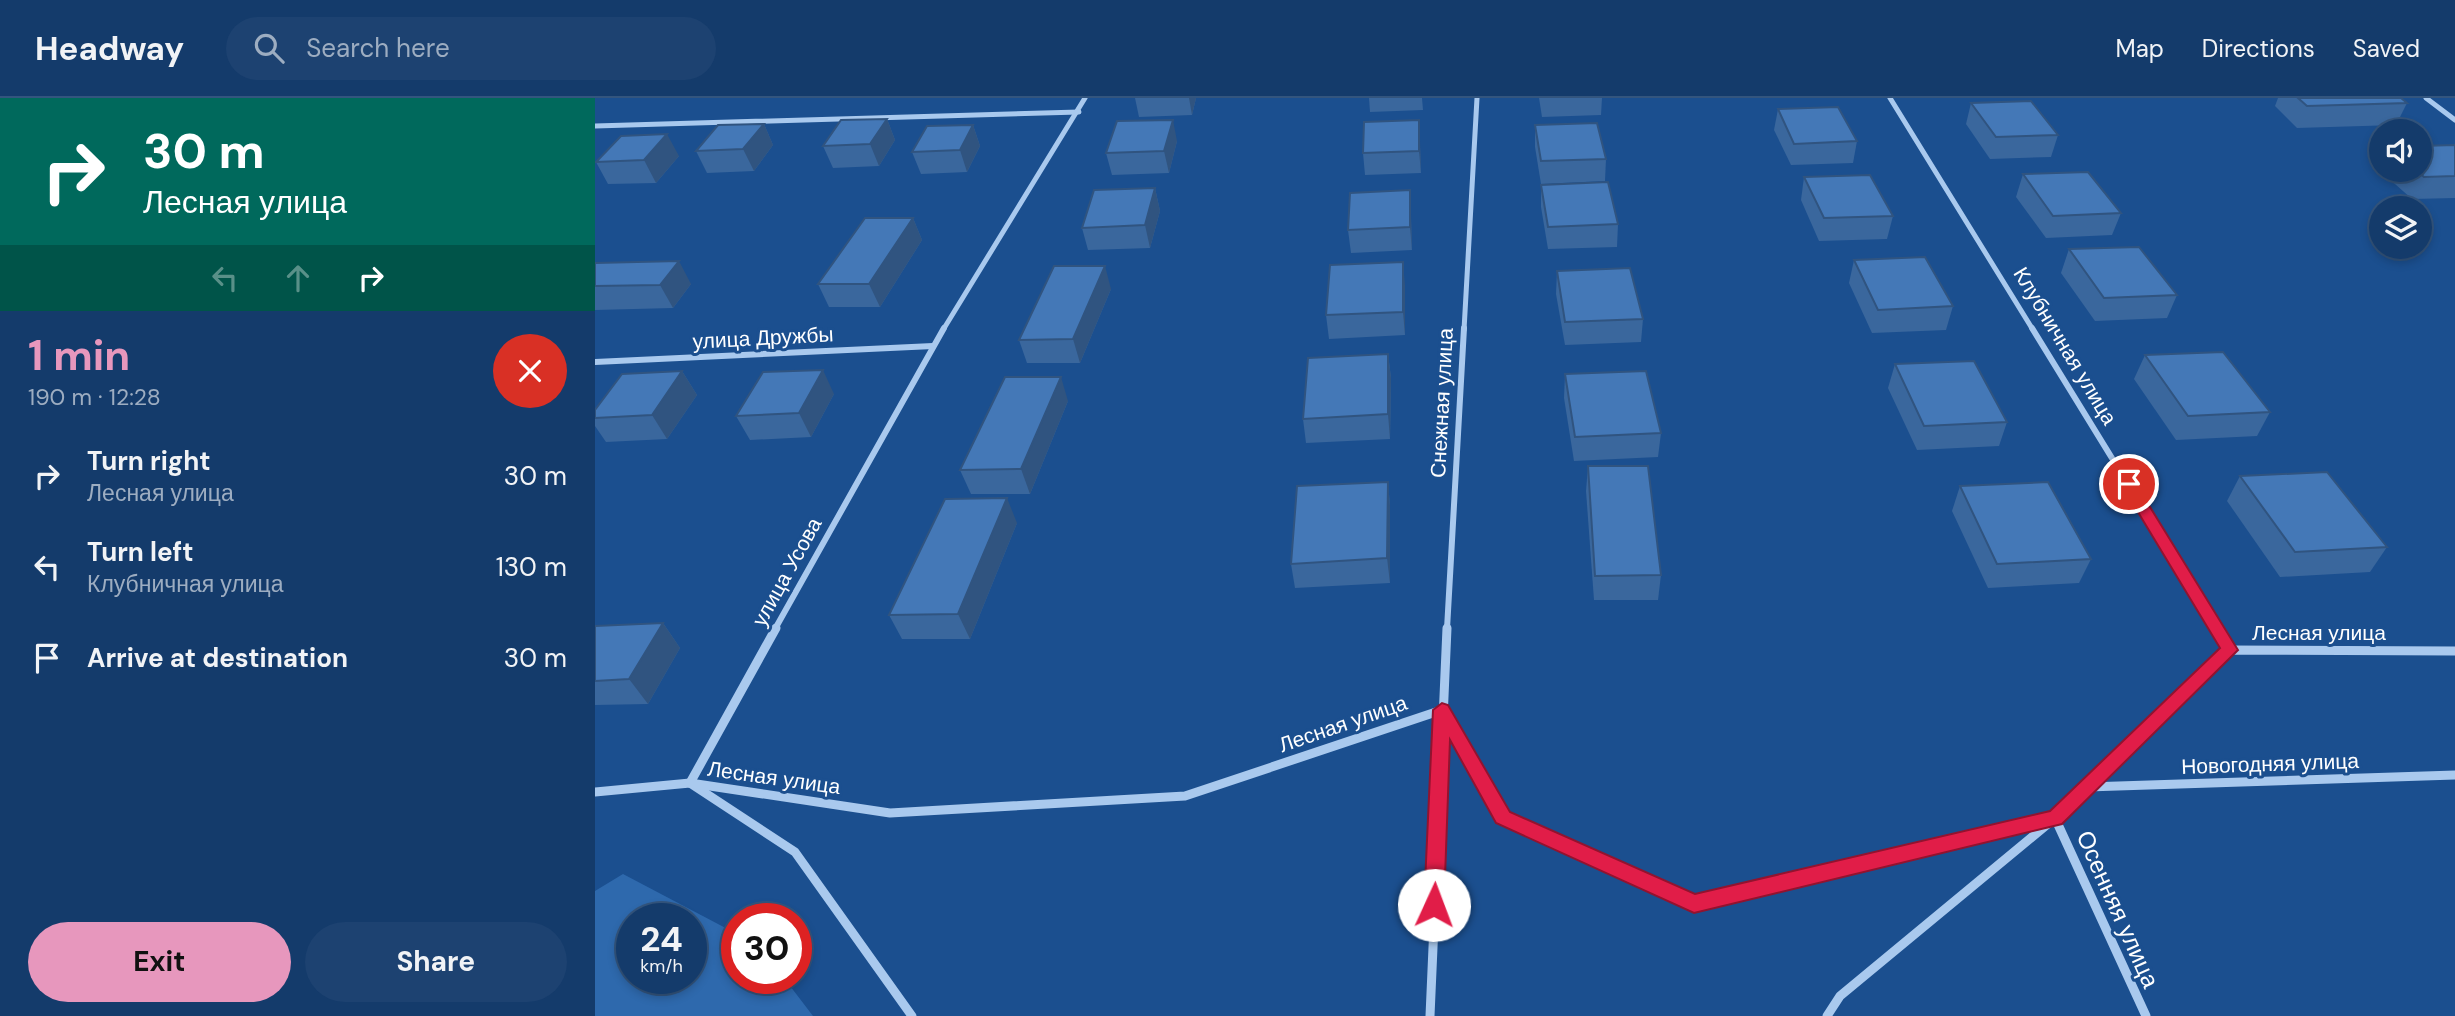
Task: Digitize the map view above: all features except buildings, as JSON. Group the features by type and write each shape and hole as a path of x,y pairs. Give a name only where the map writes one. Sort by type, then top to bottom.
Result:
{"street":[{"name":"улица Усова","path":"690,783 933,346 1079,112 1085,98"},
{"name":"Снежная улица","path":"1430,1016 1442,710 1477,98"},
{"name":"Клубничная улица","path":"1890,98 2230,650"},
{"path":"2426,98 2455,120"},
{"path":"595,126 1079,112"},
{"name":"улица Дружбы","path":"595,362 933,346"},
{"name":"Лесная улица","path":"1827,1016 1840,996 2055,818 2230,650 2455,651"},
{"path":"1442,710 1503,817 1694,904 2055,818"},
{"name":"Лесная улица","path":"595,792 690,783 890,813 1185,796 1442,710"},
{"name":"Новогодняя улица","path":"2087,787 2455,775"},
{"path":"690,783 795,852 912,1016"},
{"name":"Осенняя улица","path":"2055,818 2146,1016"}],"shaded area":[{"path":"623,874 678,903 616,903 616,994 707,994 707,918 721,926 721,994 796,994 813,1016 595,1016 595,891"}],"route":[{"path":"1434,905 1442,710 1503,817 1694,904 2055,818 2230,650 2129,484"}]}
